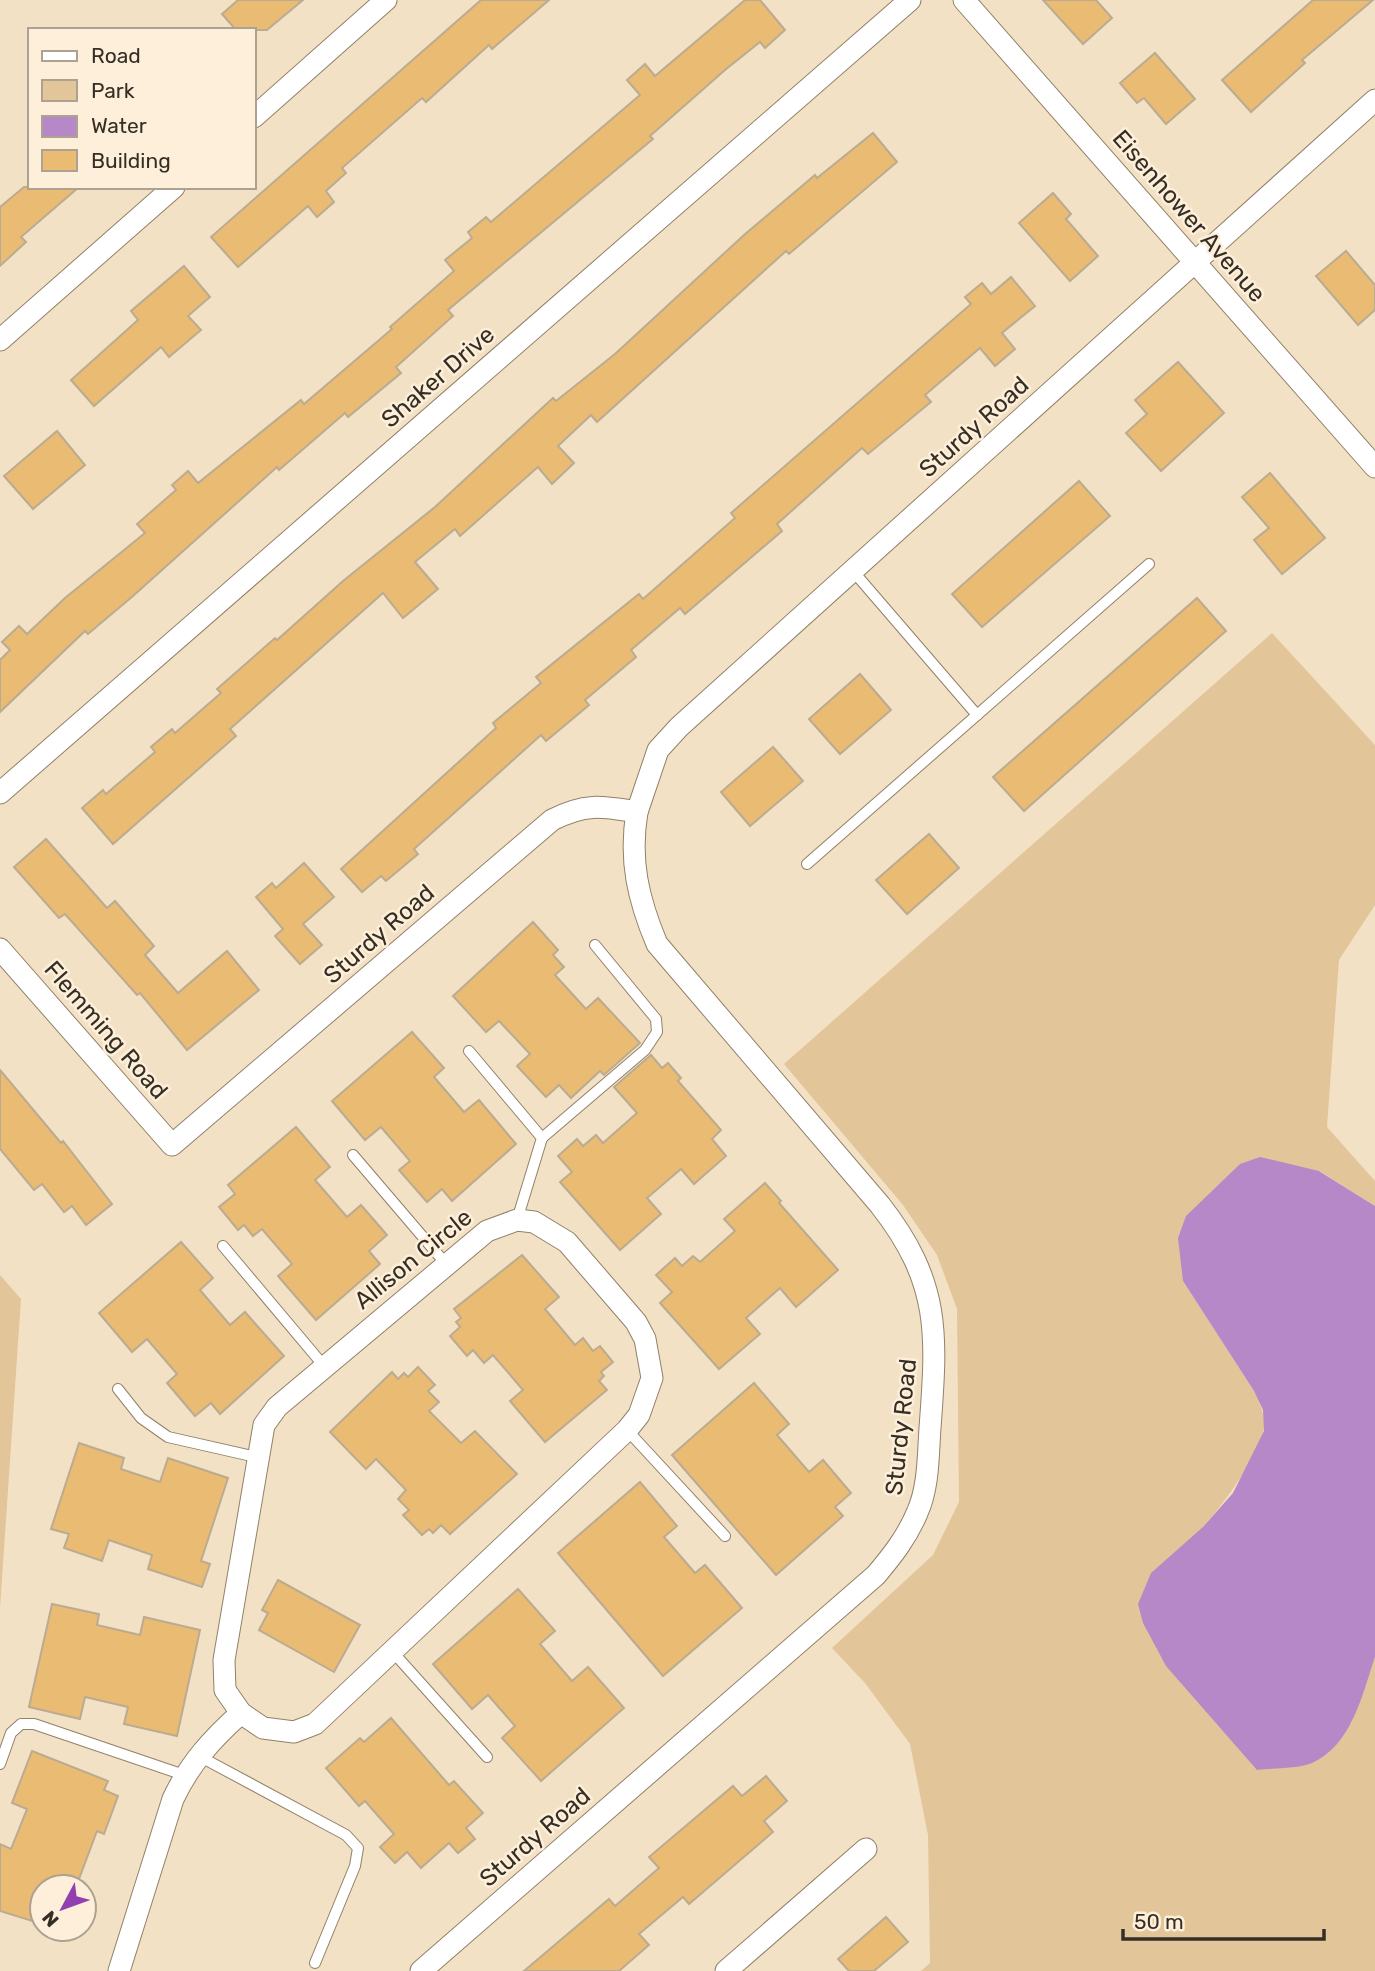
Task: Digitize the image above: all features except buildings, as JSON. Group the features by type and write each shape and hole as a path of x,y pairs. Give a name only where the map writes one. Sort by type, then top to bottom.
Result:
{"street":[{"path":"256,115 386,0"},
{"name":"Shaker Drive","path":"0,793 910,0"},
{"name":"Eisenhower Avenue","path":"964,0 1375,467"},
{"name":"Sturdy Road","path":"421,1971 876,1575 900,1546 919,1511 927,1474 936,1351 933,1311 921,1270 904,1235 880,1205 657,944 643,910 634,874 632,840 650,766 668,738 1375,100"},
{"path":"0,340 172,189"},
{"name":"Sturdy Road","path":"172,1145 552,820 576,807 601,806 637,812"},
{"name":"Flemming Road","path":"0,950 172,1145"},
{"path":"119,1971 173,1799 197,1755 241,1713 263,1728 294,1732 315,1724 626,1430 643,1407 652,1378 645,1339 636,1322 567,1242 550,1228 517,1220"},
{"name":"Allison Circle","path":"241,1713 225,1690 224,1660 264,1426 277,1406 486,1231 517,1220"},
{"path":"726,1971 866,1849"}],"lane":[{"path":"807,864 1149,564"},
{"path":"853,571 977,715"},
{"path":"517,1220 542,1138 645,1050 657,1032 656,1019 594,946"},
{"path":"469,1051 542,1138"},
{"path":"353,1155 446,1265"},
{"path":"223,1246 324,1366"},
{"path":"118,1389 141,1418 168,1437 257,1457"},
{"path":"626,1430 725,1536"},
{"path":"392,1651 487,1757"},
{"path":"0,1764 11,1733 21,1724 34,1724 184,1775"},
{"path":"197,1755 346,1835 358,1848 355,1866 315,1963"}],"green space":[{"path":"1272,633 1375,745 1375,905 1339,960 1327,1127 1375,1181 1375,1206 1320,1171 1183,1281 1254,1391 1262,1409 1264,1423 1256,1452 1229,1494 1203,1527 1351,1724 1375,1657 1375,1971 921,1971 930,1963 928,1835 910,1744 865,1683 832,1648 933,1555 959,1502 957,1309 937,1255 903,1205 784,1064"},
{"path":"0,1275 21,1299 0,1608"}],"water":[{"path":"1260,1157 1319,1171 1375,1206 1375,1657 1354,1718 1337,1744 1326,1755 1306,1765 1257,1770 1166,1666 1143,1623 1138,1604 1151,1573 1203,1527 1233,1493 1264,1431 1263,1410 1254,1391 1183,1281 1178,1238 1186,1216 1240,1164"}]}
